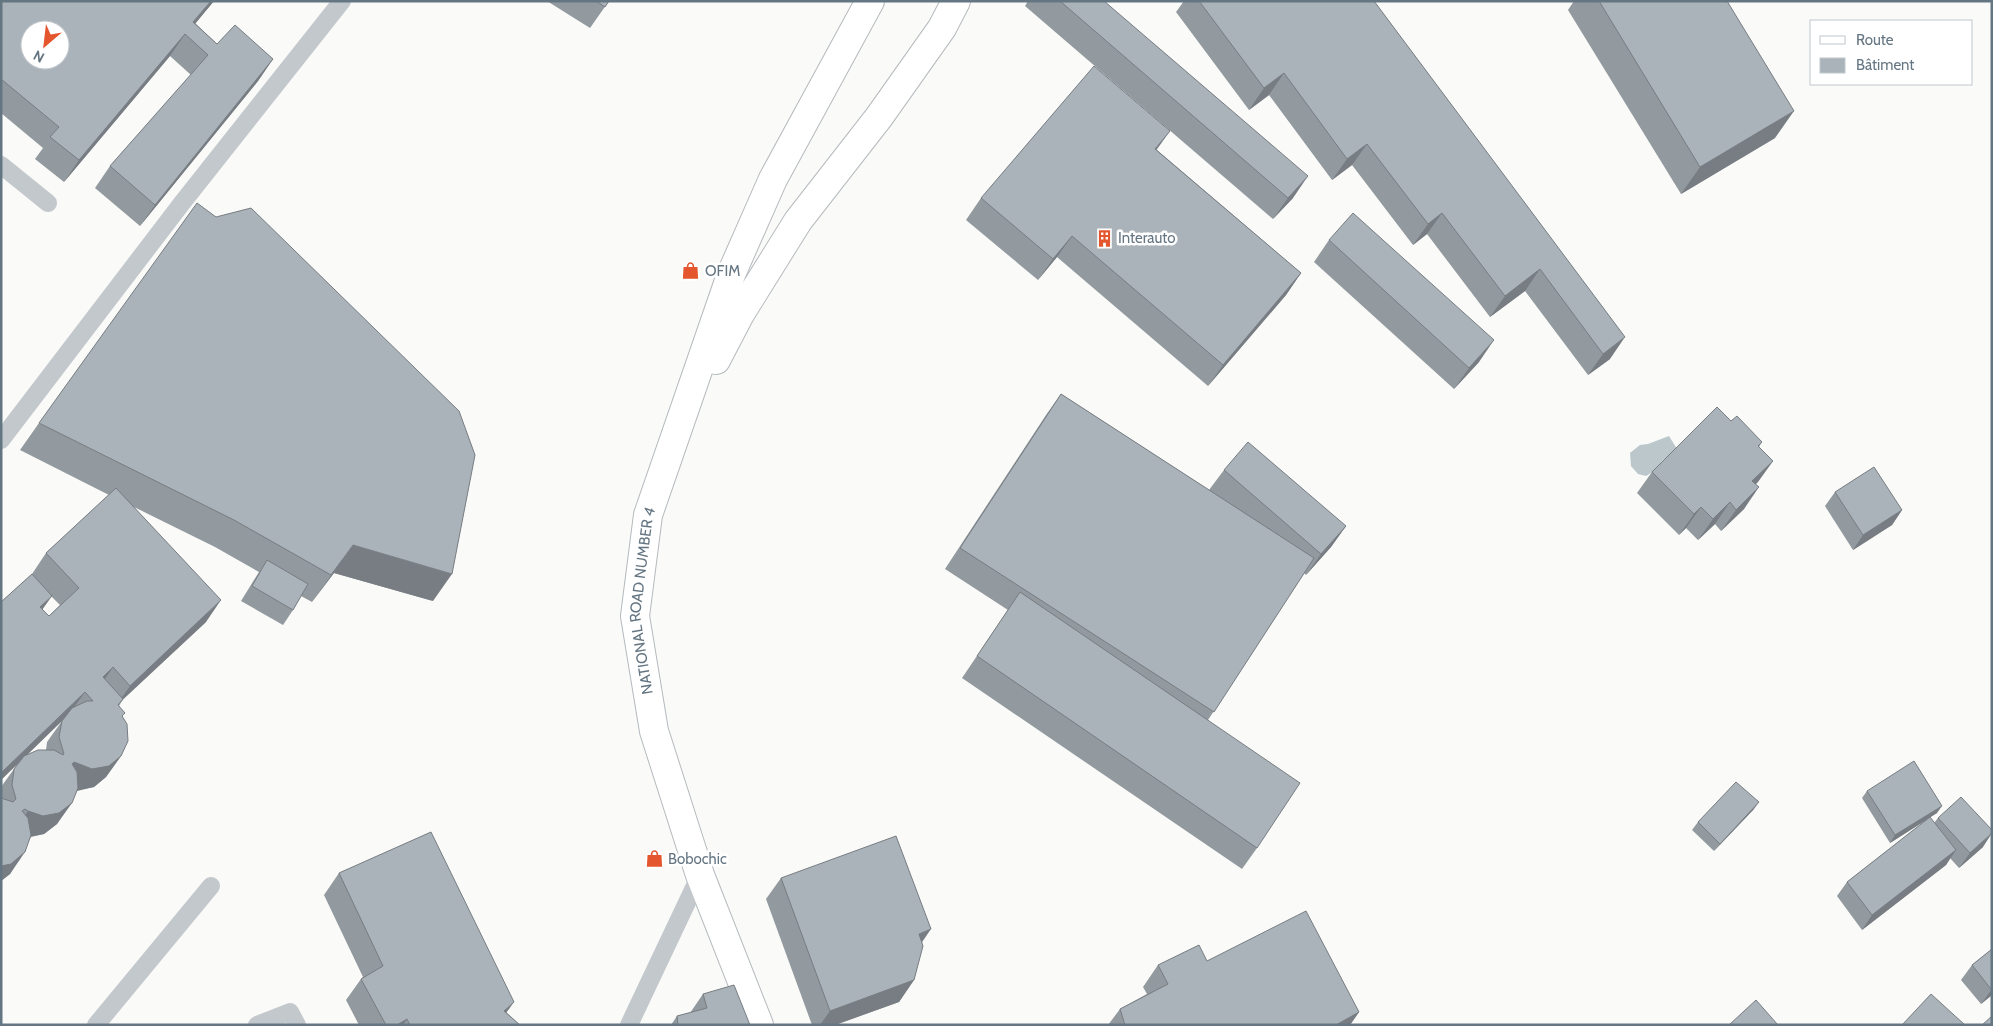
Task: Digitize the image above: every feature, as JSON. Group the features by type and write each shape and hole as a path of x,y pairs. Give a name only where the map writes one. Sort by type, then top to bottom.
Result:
{"main road":[{"path":"942,28 947,1"},
{"path":"676,434 740,314 798,221 878,117 942,28 956,1"},
{"path":"676,434 732,272 769,187 866,6"},
{"name":"NATIONAL ROAD NUMBER 4","path":"676,434 648,515 635,616 654,731 700,874 759,1025"}],"lane":[{"path":"1,440 182,203 342,1"},
{"path":"1,165 48,204"},
{"path":"629,1025 700,874"},
{"path":"96,1025 211,886"},
{"path":"263,1024 290,1012 297,1025"}],"shaded area":[{"path":"1669,436 1677,449 1662,461 1658,469 1646,476 1638,474 1631,466 1630,453 1640,445"}],"building":[{"path":"1,1 211,1 193,22 217,44 235,25 273,59 155,205 110,166 208,55 185,34 79,160 50,137 59,127 1,79"},
{"path":"596,1 609,1 605,7"},
{"path":"1060,1 1104,1 1308,176 1288,198"},
{"path":"1199,1 1374,1 1625,337 1603,354 1540,269 1505,296 1442,213 1428,224 1367,144 1347,159 1284,73 1264,88"},
{"path":"1599,1 1727,1 1794,111 1700,167"},
{"name":"Interauto","path":"1094,66 1170,131 1155,149 1301,273 1223,365 1072,236 1053,259 981,198"},
{"path":"197,203 216,217 251,208 459,411 475,455 452,574 353,545 331,575 234,520 39,423"},
{"path":"1353,213 1494,340 1469,368 1329,240"},
{"path":"1061,394 1314,558 1214,712 960,548"},
{"path":"1717,407 1731,421 1737,416 1762,442 1758,446 1773,461 1752,481 1759,487 1736,510 1730,502 1713,519 1701,507 1694,514 1652,472"},
{"path":"1248,442 1346,526 1321,554 1224,470"},
{"path":"1874,467 1902,510 1863,535 1835,492"},
{"path":"116,488 221,600 130,686 113,667 103,677 123,699 118,705 125,713 122,716 127,724 128,741 121,756 109,766 92,769 74,762 72,764 77,772 78,788 72,803 59,813 43,816 25,809 22,811 28,818 31,835 25,852 11,864 1,866 1,798 13,802 16,799 12,785 14,769 24,756 38,750 54,750 63,755 59,737 62,721 72,708 87,701 93,701 85,692 1,773 1,602 32,574 52,596 40,607 49,616 79,588 46,553"},
{"path":"267,560 308,584 293,610 252,586"},
{"path":"1020,592 1300,783 1257,848 977,656"},
{"path":"1914,761 1942,806 1895,835 1867,791"},
{"path":"1736,782 1759,802 1720,844 1698,822"},
{"path":"1961,797 1992,830 1992,833 1970,853 1938,818"},
{"path":"1930,817 1956,850 1872,915 1847,882"},
{"path":"431,832 514,1002 504,1011 520,1025 410,1025 407,1019 397,1025 386,1025 361,979 383,966 339,873"},
{"path":"896,836 931,929 919,934 923,946 914,980 830,1011 781,878"},
{"path":"1306,911 1359,1012 1336,1025 1125,1025 1120,1009 1168,984 1158,965 1199,945 1207,961"},
{"path":"1992,949 1992,989 1991,989 1972,965"},
{"path":"734,985 750,1025 678,1025 677,1016 707,1008 703,994"},
{"path":"1931,994 1965,1025 1902,1025"},
{"path":"1756,1000 1778,1025 1729,1025"},
{"path":"1992,1016 1992,1025 1982,1025"}],"place":[{"name":"Interauto","path":"1104,238"},
{"name":"OFIM","path":"691,271"},
{"name":"Bobochic","path":"654,859"}]}
